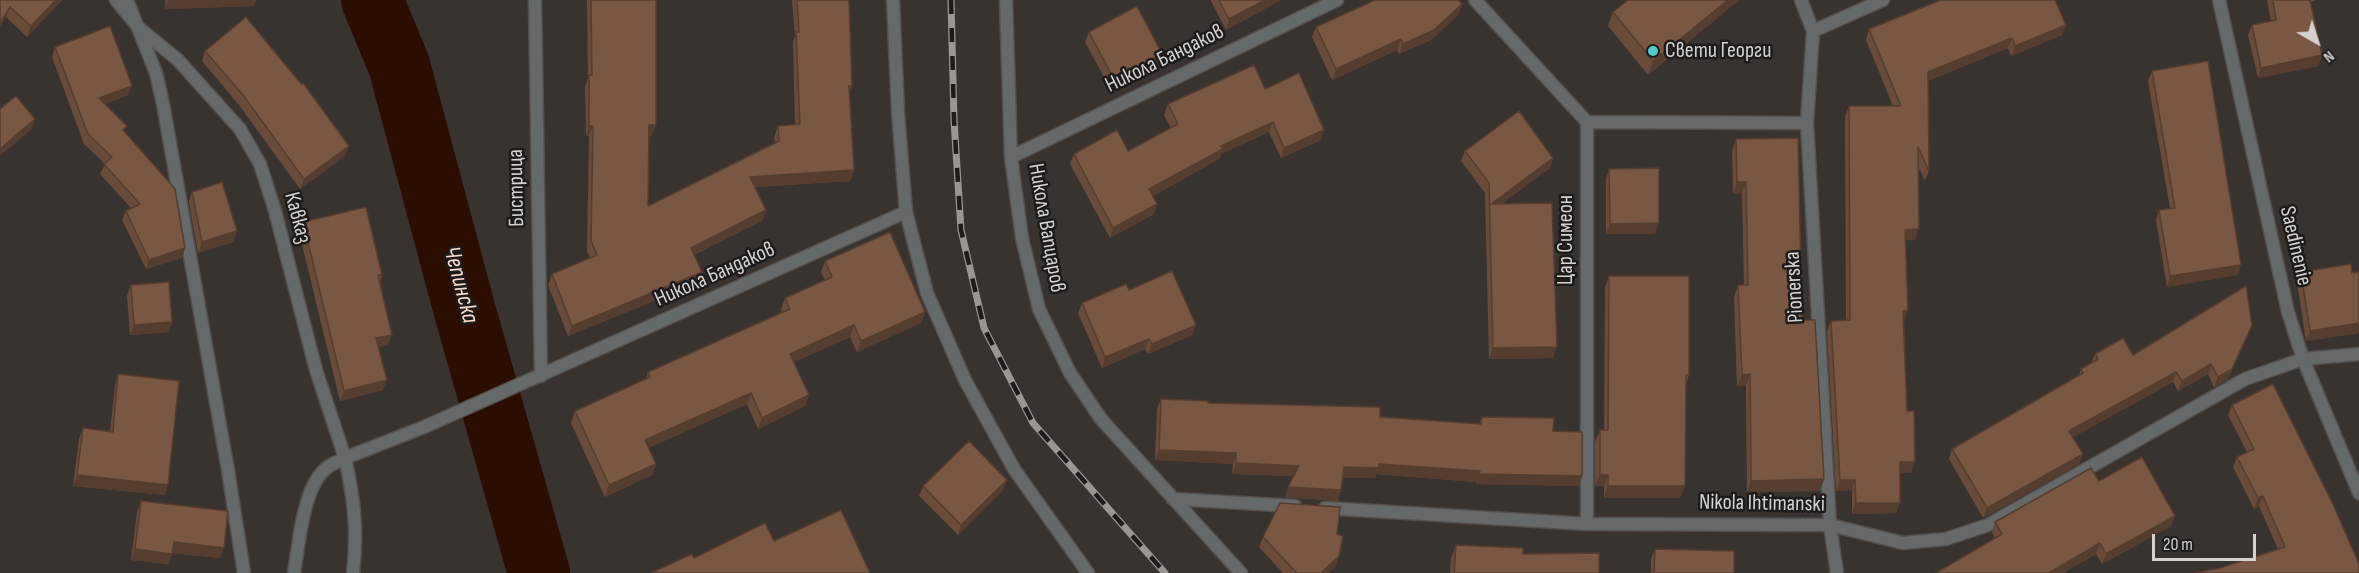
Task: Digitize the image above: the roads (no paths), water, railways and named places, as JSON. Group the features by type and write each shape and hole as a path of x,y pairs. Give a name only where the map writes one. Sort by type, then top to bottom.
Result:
{"street":[{"path":"116,0 139,28"},
{"path":"127,0 156,73 163,104 226,458 244,573"},
{"name":"Бистрица","path":"535,0 536,377"},
{"path":"893,0 898,112 906,212 927,293 965,380 1014,469 1088,573"},
{"name":"Никола Вапцаров","path":"1006,0 1011,157 1022,238 1039,309 1070,373 1101,420 1241,573"},
{"name":"Никола Бандаков","path":"1011,157 1337,0"},
{"path":"1475,0 1587,122 1807,123"},
{"name":"Pionerska","path":"1801,0 1813,31 1807,123 1830,525 1838,573"},
{"path":"1813,31 1883,0"},
{"name":"Saedinenie","path":"2219,0 2288,312 2303,359 2359,493"},
{"name":"Кавказ","path":"139,28 178,60 208,93 240,129 260,164 275,211 316,370 345,458 354,498 356,532 353,573"},
{"name":"Цар Симеон","path":"1587,122 1587,524"},
{"name":"Никола Бандаков","path":"294,573 303,523 313,486 327,467 424,427 906,212"},
{"name":"Nikola Ihtimanski","path":"1173,499 1587,524 1830,525 1903,543 1946,539 1988,525 2245,379 2303,359 2359,354"}],"waterway":[{"name":"Чепинска","path":"372,0 399,65 464,308 539,573"}],"railway":[{"path":"951,0 954,120 961,230 984,328 1033,423 1165,573"}],"place":[{"name":"Свети Георги","path":"1653,51"}]}
